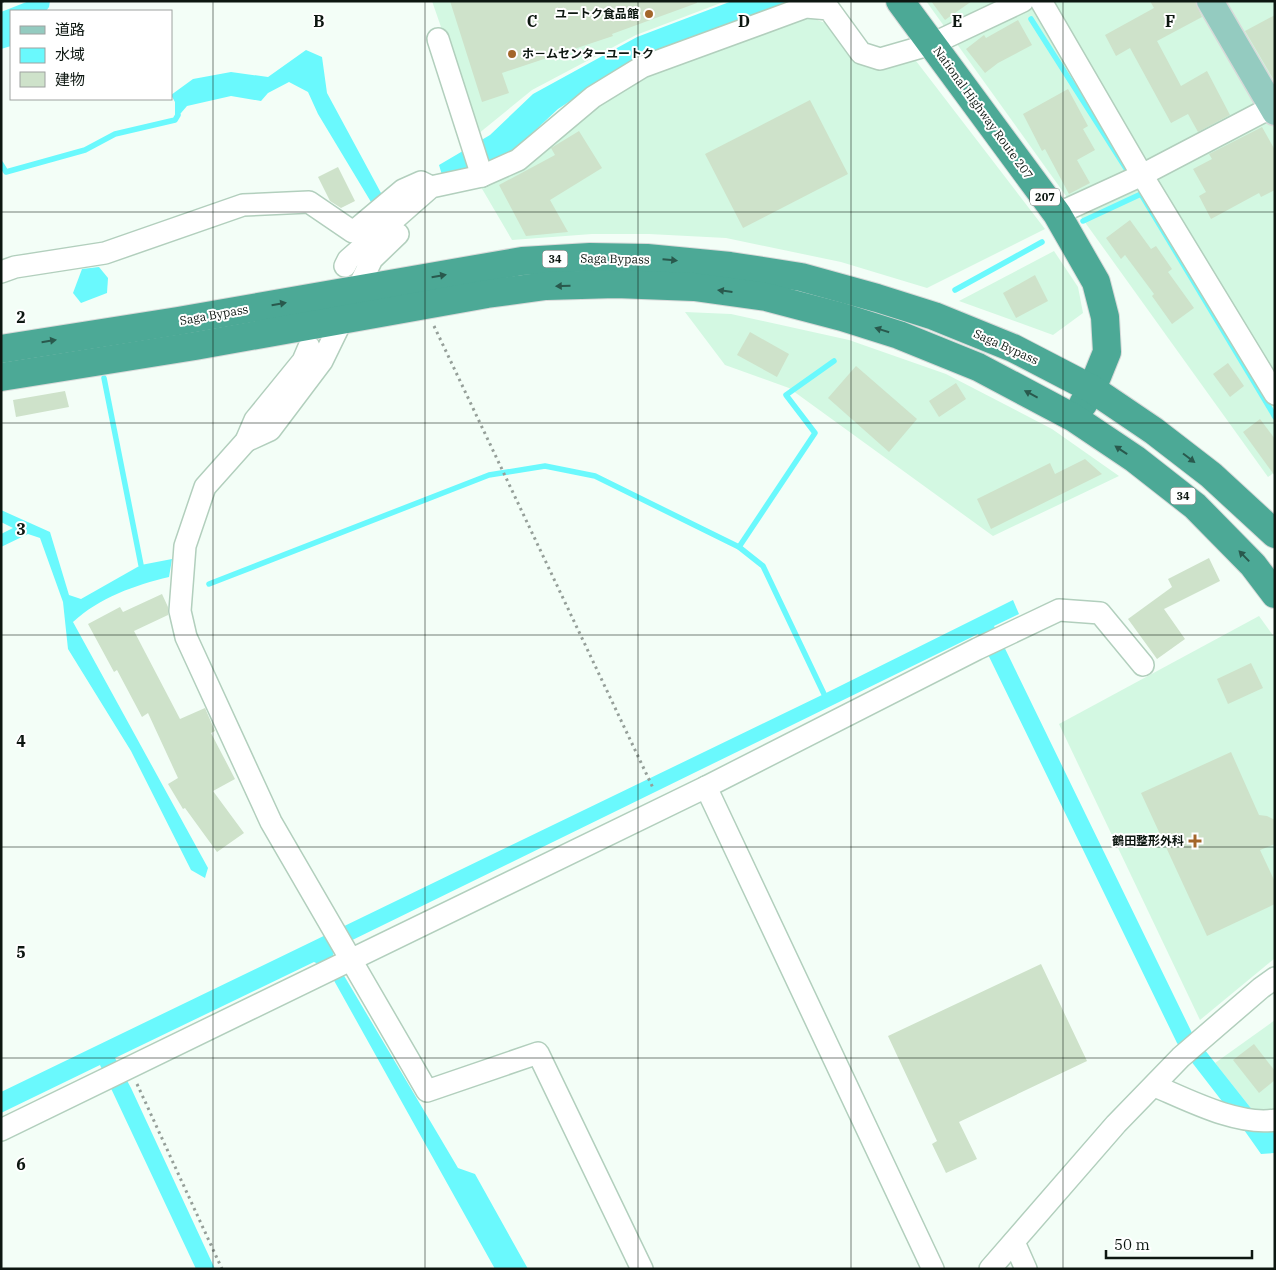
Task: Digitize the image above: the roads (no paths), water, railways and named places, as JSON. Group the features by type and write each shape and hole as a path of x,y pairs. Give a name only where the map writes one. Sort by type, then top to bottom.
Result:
{"highway":[{"name":"National Highway Route 207","path":"900,1 1058,214 1096,282 1105,317 1107,352 1092,389 1074,418"},
{"name":"Saga Bypass","path":"1,349 532,261 590,257 647,258 730,266 801,277 877,298 934,316 1013,348 1092,389"},
{"name":"Saga Bypass","path":"1,377 546,286 616,284 694,287 766,297 842,317 899,335 978,367 1074,418"},
{"name":"34","path":"1092,389 1154,431 1211,475 1275,534"},
{"name":"34","path":"1074,418 1135,459 1195,506 1253,565 1275,594"}],"main road":[{"path":"1210,1 1273,110"}],"street":[{"path":"345,266 348,260 431,187 482,176 518,160 593,97 642,67 806,7 829,9 861,54 880,59 932,44 1022,1"},
{"path":"1041,1 1142,176 1275,394"},
{"path":"438,39 482,176"},
{"path":"1058,214 1142,176 1273,110"},
{"path":"1,272 15,267 105,253 243,205 309,202 353,232 403,190 421,182 431,187"},
{"path":"357,290 372,259 453,182"},
{"path":"246,441 270,430 322,362 342,320"},
{"path":"309,347 303,361 256,420 246,441 204,487 185,546 180,611 186,637 271,822 427,1091 538,1053 642,1269"},
{"path":"1,1130 322,974 347,955 663,808 977,649 1059,610 1100,613 1144,665"},
{"path":"706,787 934,1269"},
{"path":"990,1269 1116,1124 1155,1086 1181,1057 1275,978"},
{"path":"1155,1086 1226,1115 1270,1121"},
{"path":"1014,1242 1026,1269"}],"water":[{"path":"29,1 50,1 47,10 10,10 10,46 1,49 1,12"},
{"path":"732,1 789,1 628,63 558,109 511,153 462,172 442,175 439,165 490,135 533,94 637,37"},
{"path":"306,50 322,57 327,93 381,193 378,200 371,202 318,114 308,92 289,82 268,93 261,101 231,96 187,106 175,120 175,102 172,94 193,79 231,72 268,77"},
{"path":"99,267 108,278 107,293 81,303 73,293 82,269"},
{"path":"1,510 50,532 69,595 81,599 141,565 172,559 169,577 143,584 106,599 73,622 208,868 205,878 191,870 131,751 68,649 63,602 40,538 28,534 1,547 1,534 13,528 1,522"},
{"path":"1013,600 1019,614 994,626 1193,1035 1265,1126 1275,1125 1275,1153 1261,1154 1177,1043 978,634 334,949 333,957 458,1168 475,1174 528,1269 495,1269 327,968 314,962 115,1058 131,1088 215,1269 196,1269 100,1065 1,1113 1,1092 824,694"}],"waterway":[{"path":"1031,19 1127,170"},
{"path":"1,164 6,172 85,150 115,134 175,120 178,115"},
{"path":"1083,221 1141,194 1275,417"},
{"path":"955,290 1042,242"},
{"path":"739,547 815,433 786,395 834,361"},
{"path":"104,378 141,565"},
{"path":"209,584 489,475 545,466 595,476 739,547 763,566 824,694"}],"place":[{"name":"ユートク食品館","path":"649,14"},
{"name":"ホ－ムセンターユートク","path":"512,54"},
{"name":"鶴田整形外科","path":"1195,841"}]}
